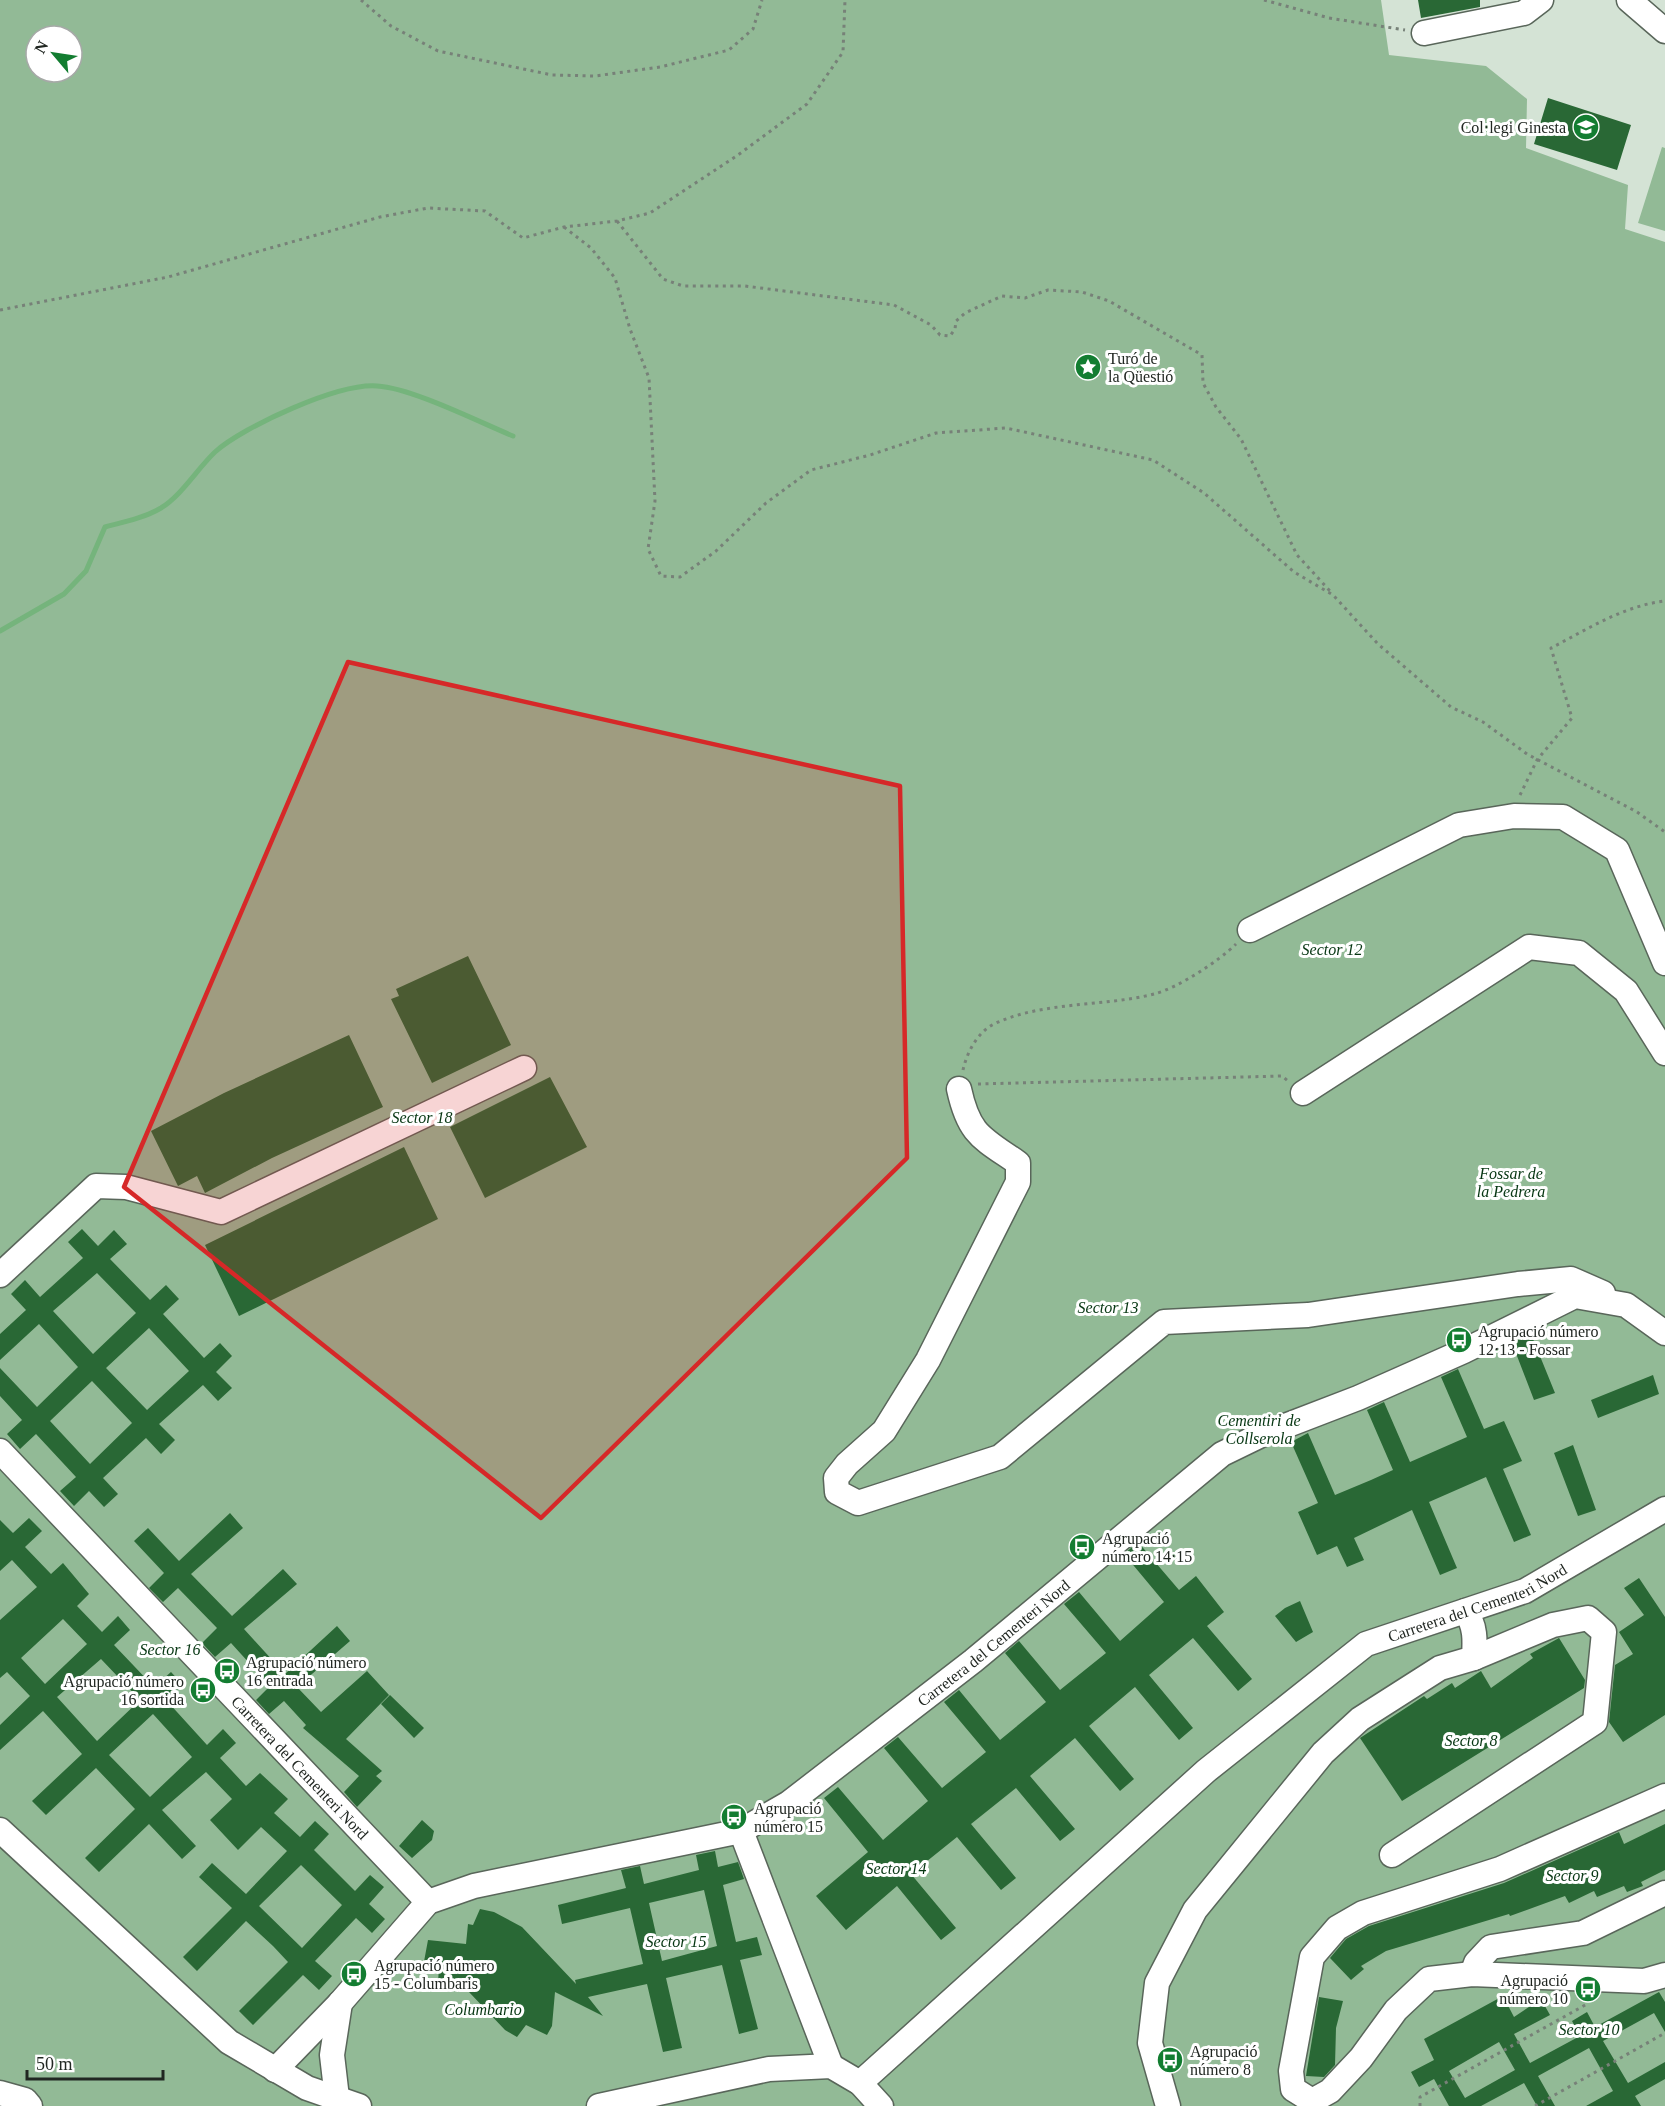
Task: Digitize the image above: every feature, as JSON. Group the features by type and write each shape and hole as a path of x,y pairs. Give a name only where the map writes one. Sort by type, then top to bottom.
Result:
{"street":[{"path":"1629,0 1665,31"},
{"path":"1424,33 1533,7"},
{"path":"1250,930 1459,825 1521,816 1563,817 1617,850 1665,963"},
{"path":"1303,1093 1529,947 1578,953 1586,959 1626,991 1665,1053"},
{"path":"0,1275 96,1186 126,1187 221,1212 524,1068"},
{"path":"959,1089 964,1115 975,1133 1018,1163 1018,1182 928,1360 891,1421 884,1431 847,1464 836,1478 837,1492 858,1503 1000,1457 1164,1322 1308,1316 1571,1279 1626,1305"},
{"name":"Carretera del Cementeri Nord","path":"274,2070 340,2003 428,1902 474,1886 741,1831 789,1803 964,1668 1222,1454 1259,1436 1358,1398 1464,1351 1575,1296 1626,1305 1665,1333"},
{"name":"Carretera del Cementeri Nord","path":"0,1451 428,1902"},
{"name":"Carretera del Cementeri Nord","path":"860,2083 1206,1771 1365,1644 1525,1591 1665,1509"},
{"path":"1465,1611 1471,1618 1475,1639 1474,1658"},
{"path":"1168,2106 1150,2043 1157,1983 1195,1910 1323,1753 1360,1719 1440,1668 1474,1658 1553,1625 1588,1618 1604,1632 1595,1722 1392,1855"},
{"path":"1665,1796 1500,1869 1363,1913 1337,1928 1312,1957 1291,2071 1293,2089 1312,2100 1330,2091 1361,2058 1396,2010 1429,1979 1472,1974 1644,1981 1665,1975"},
{"path":"0,1830 229,2042 307,2088 348,2102"},
{"path":"741,1831 831,2066"},
{"path":"1472,1974 1476,1963 1491,1947 1583,1933 1665,1893"},
{"path":"340,2003 332,2055 348,2102"},
{"path":"599,2106 769,2069 831,2066 860,2083 881,2106"},
{"path":"0,2093 25,2100 30,2106"}],"path":[{"path":"361,0 391,26 438,51 552,75 595,76 660,67 729,50 753,29 762,0"},
{"path":"0,310 168,277 380,217 428,208 485,211 523,238 564,227 616,221 650,213 738,155 807,104 843,52 845,0"},
{"path":"1264,0 1329,18 1424,33"},
{"path":"616,221 663,279 683,286 745,286 894,305 931,325 940,335 950,336 957,321 965,313 1002,296 1025,298 1048,290 1082,292 1109,301 1202,355 1203,383 1216,407 1241,439 1297,555 1378,644 1451,707 1483,723 1537,760 1593,787 1665,832"},
{"path":"564,227 591,248 615,278 630,329 649,378 655,501 648,549 661,576 680,577 716,551 766,503 811,470 870,455 936,433 1006,428 1153,460 1204,493 1294,572 1333,595"},
{"path":"1521,816 1519,798 1537,760 1572,718 1551,648 1619,612 1643,603 1665,601"},
{"path":"1250,930 1220,961 1156,994 1034,1011 994,1024 968,1050 959,1089 987,1082 1282,1076 1303,1093"},
{"path":"1420,2106 1419,2097 1587,2004 1583,1979"},
{"path":"1535,2106 1665,2034"}],"highlighted area":[{"path":"348,662 900,786 907,1158 541,1518 124,1187"}],"green space":[{"path":"0,0 1381,0 1389,55 1486,66 1527,99 1526,148 1628,185 1625,229 1665,242 1665,2106 0,2106"},
{"path":"1662,147 1665,148 1665,231 1638,223"}],"building":[{"path":"1418,0 1480,0 1480,7 1421,18"},
{"name":"Col·legi Ginesta","path":"1548,98 1631,125 1617,170 1534,144"},
{"path":"468,956 511,1045 432,1083 391,999 399,996 396,989"},
{"path":"349,1035 383,1107 272,1158 205,1193 197,1176 178,1186 151,1131 224,1093"},
{"path":"550,1077 587,1147 485,1198 450,1127"},
{"path":"404,1147 438,1219 239,1316 205,1245"},
{"path":"82,1229 98,1246 114,1230 127,1244 110,1259 150,1300 166,1285 179,1299 163,1314 204,1358 220,1343 232,1356 216,1372 232,1388 218,1401 203,1385 159,1424 175,1440 161,1454 146,1438 103,1478 118,1494 104,1507 89,1491 74,1506 60,1491 76,1477 36,1434 20,1449 7,1434 22,1420 0,1396 0,1368 37,1407 78,1367 39,1324 0,1360 0,1334 26,1310 11,1294 25,1280 40,1297 83,1258 68,1242","holes":["97,1273 136,1313 93,1354 53,1311","149,1328 189,1371 147,1410 106,1368","92,1381 132,1423 90,1464 50,1421"]},
{"path":"1531,1334 1555,1393 1534,1400 1512,1343"},
{"path":"1458,1369 1484,1429 1504,1421 1522,1461 1503,1469 1531,1535 1514,1542 1486,1477 1429,1502 1457,1568 1440,1575 1412,1510 1354,1538 1364,1560 1347,1567 1337,1546 1317,1555 1298,1512 1318,1503 1291,1442 1308,1433 1335,1495 1371,1480 1393,1470 1367,1410 1384,1402 1410,1462 1467,1437 1441,1377"},
{"path":"1653,1375 1659,1394 1598,1418 1591,1400"},
{"path":"1573,1445 1596,1510 1578,1516 1554,1453"},
{"path":"230,1513 243,1528 191,1574 232,1616 283,1569 297,1584 244,1629 285,1674 337,1626 350,1641 297,1687 321,1712 367,1671 389,1695 346,1739 382,1771 376,1776 382,1781 357,1807 344,1792 359,1776 303,1728 306,1725 284,1701 269,1714 256,1700 270,1686 231,1643 215,1657 202,1643 217,1628 178,1588 163,1602 149,1588 164,1573 134,1541 148,1528 179,1561"},
{"path":"29,1518 42,1531 25,1547 51,1574 63,1563 89,1594 77,1606 102,1632 118,1616 130,1630 114,1645 154,1687 171,1672 183,1685 167,1701 207,1745 223,1729 236,1743 220,1758 246,1786 260,1773 288,1799 274,1813 300,1837 315,1821 329,1834 314,1850 355,1891 370,1875 384,1887 369,1904 385,1919 372,1933 356,1918 315,1961 332,1976 319,1990 303,1975 253,2025 239,2011 288,1962 246,1921 197,1971 183,1957 232,1908 199,1877 212,1863 246,1894 287,1851 261,1827 238,1850 210,1820 232,1799 206,1772 162,1810 196,1846 182,1859 149,1824 99,1872 85,1858 135,1809 96,1768 46,1815 32,1801 82,1754 43,1711 0,1750 0,1725 30,1696 7,1672 0,1678 0,1620 37,1587 12,1560 0,1571 0,1520 13,1533","holes":["63,1619 87,1644 45,1684 21,1658","101,1659 140,1700 97,1741 57,1697","153,1714 192,1757 150,1797 109,1755","301,1865 342,1905 302,1948 259,1906"]},
{"path":"1138,1542 1179,1590 1196,1576 1224,1612 1207,1626 1252,1679 1238,1691 1193,1638 1149,1675 1193,1728 1179,1740 1135,1687 1089,1726 1134,1779 1120,1791 1075,1738 1030,1776 1075,1829 1060,1841 1016,1788 971,1824 1016,1878 1001,1890 957,1837 911,1874 956,1928 941,1940 897,1886 846,1930 816,1896 868,1852 824,1798 838,1787 883,1840 928,1801 884,1748 898,1737 942,1788 986,1752 944,1702 959,1690 1000,1740 1046,1702 1005,1653 1019,1641 1060,1690 1106,1653 1064,1604 1079,1592 1120,1641 1164,1602 1124,1554"},
{"path":"1639,1578 1665,1617 1665,1715 1623,1742 1609,1722 1615,1665 1633,1654 1619,1632 1644,1615 1624,1588"},
{"path":"1300,1601 1313,1632 1296,1642 1275,1616"},
{"path":"1559,1638 1585,1680 1584,1688 1402,1801 1360,1738 1424,1696 1427,1699 1452,1683 1455,1688 1481,1671 1491,1688 1533,1658 1530,1654"},
{"path":"390,1695 424,1728 414,1738 381,1704"},
{"path":"422,1820 434,1831 432,1840 412,1858 399,1846"},
{"path":"1665,1824 1665,1870 1641,1882 1643,1886 1627,1892 1624,1886 1597,1897 1594,1891 1569,1903 1565,1896 1510,1916 1509,1914 1386,1951 1361,1966 1364,1969 1351,1980 1330,1958 1346,1939 1369,1926 1504,1883 1619,1832 1624,1844"},
{"path":"715,1851 718,1867 738,1862 744,1879 723,1885 736,1942 757,1937 762,1955 740,1960 758,2029 739,2034 722,1965 666,1978 682,2048 663,2052 647,1984 588,1997 603,2016 555,1992 552,2026 547,2035 526,2025 517,2037 505,2030 469,1992 456,1986 438,1983 439,1967 423,1967 428,1940 466,1944 468,1924 473,1925 480,1909 494,1912 522,1927 576,1984 575,1980 643,1964 630,1908 562,1924 558,1905 626,1888 621,1870 640,1866 644,1884 699,1870 696,1855","holes":["704,1890 717,1946 662,1961 649,1903"]},
{"path":"1659,1992 1665,2002 1665,2032 1654,2013 1603,2041 1628,2083 1665,2062 1665,2079 1635,2096 1641,2106 1586,2106 1613,2091 1589,2048 1538,2076 1555,2106 1537,2106 1524,2083 1481,2106 1449,2106 1434,2079 1419,2087 1411,2072 1434,2060 1424,2039 1503,1996 1514,2017 1541,1999 1550,2015 1514,2034 1530,2063 1580,2036 1572,2021 1587,2012 1595,2027","holes":["1499,2042 1515,2070 1465,2098 1449,2071"]},
{"path":"1319,1997 1343,2001 1336,2028 1335,2065 1324,2077 1306,2076"}],"waterway":[{"path":"0,631 64,594 86,571 105,527 141,517 169,503 215,452 247,430 293,408 340,391 377,386 426,399 513,436"}],"place":[{"name":"Col·legi Ginesta","path":"1586,127"},
{"name":"Turó de la Qüestió","path":"1088,367"},
{"name":"Agrupació número 12·13 - Fossar","path":"1459,1340"},
{"name":"Agrupació número 14·15","path":"1082,1547"},
{"name":"Agrupació número 16 entrada","path":"227,1671"},
{"name":"Agrupació número 16 sortida","path":"203,1690"},
{"name":"Agrupació número 15","path":"734,1817"},
{"name":"Agrupació número 15 - Columbaris","path":"354,1974"},
{"name":"Agrupació número 10","path":"1588,1989"},
{"name":"Agrupació número 8","path":"1170,2060"}],"park label":[{"name":"Sector 12","path":"1332,949"},
{"name":"Sector 18","path":"422,1117"},
{"name":"Fossar de la Pedrera","path":"1511,1182"},
{"name":"Sector 13","path":"1108,1307"},
{"name":"Cementiri de Collserola","path":"1259,1429"},
{"name":"Sector 16","path":"170,1649"},
{"name":"Sector 8","path":"1471,1740"},
{"name":"Sector 14","path":"896,1868"},
{"name":"Sector 9","path":"1572,1875"},
{"name":"Sector 15","path":"676,1941"},
{"name":"Columbario","path":"483,2009"},
{"name":"Sector 10","path":"1589,2029"}]}
